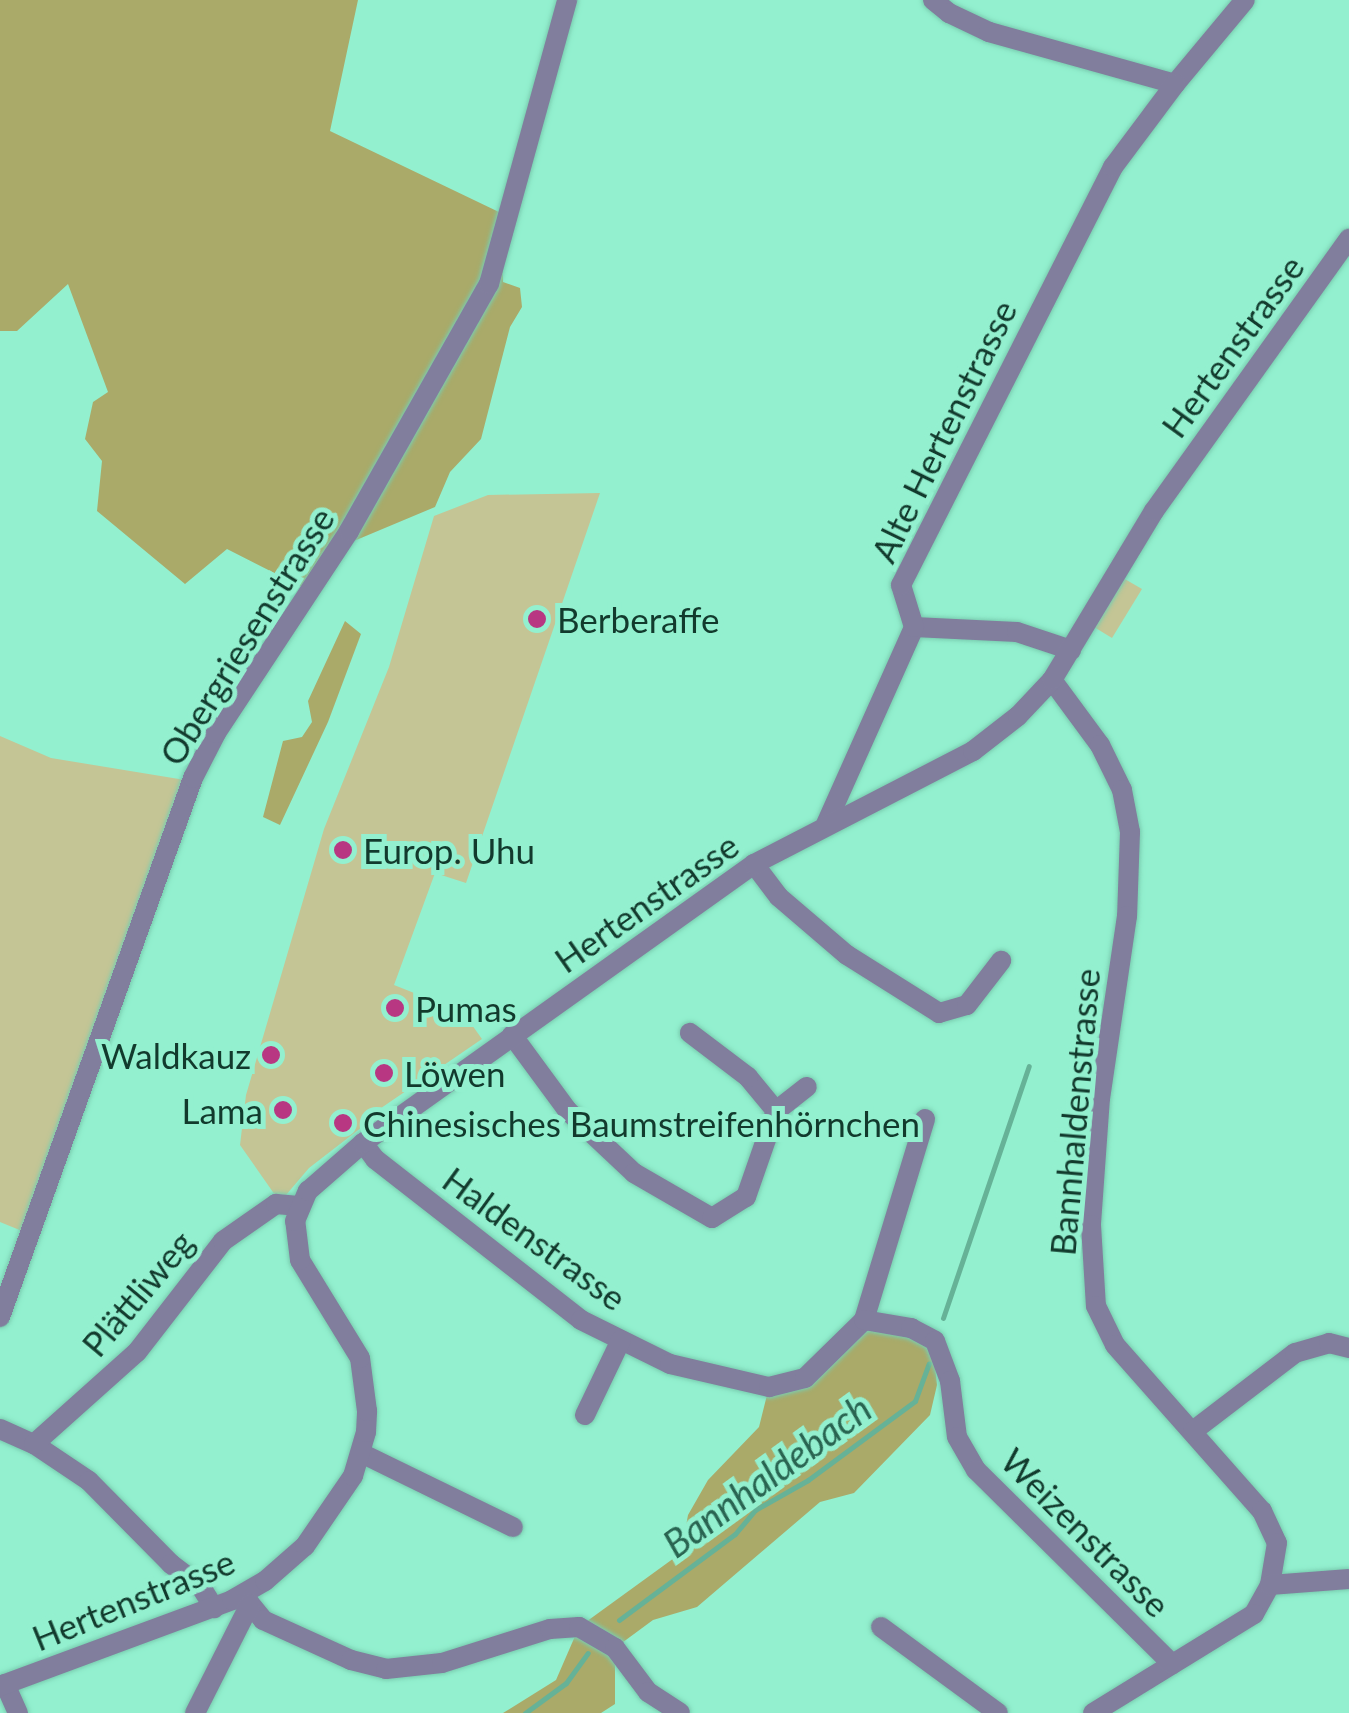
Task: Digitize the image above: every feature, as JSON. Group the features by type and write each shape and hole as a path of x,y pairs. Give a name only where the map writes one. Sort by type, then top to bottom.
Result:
{"street":[{"name":"Obergriesenstrasse","path":"0,1317 193,778 216,733 349,531 489,284 567,0"},
{"path":"934,0 949,14 989,32 1176,84 1245,0"},
{"name":"Alte Hertenstrasse","path":"914,628 901,585 1113,166 1176,84"},
{"name":"Hertenstrasse","path":"3,1685 214,1608 246,1600 305,1546 342,1496 366,1432 364,1374 351,1340 300,1260 295,1242 299,1206 316,1180 754,864 973,751 1018,716 1052,680 1154,511 1349,239"},
{"path":"826,824 914,628 1017,632 1071,650"},
{"name":"Bannhaldenstrasse","path":"1052,680 1100,745 1122,790 1130,832 1127,916 1099,1116 1090,1268 1096,1306 1115,1345 1271,1526 1277,1543 1270,1586"},
{"path":"754,864 778,898 847,954 939,1013 966,1004 1000,961"},
{"path":"690,1033 748,1077 776,1111"},
{"path":"512,1035 567,1110 634,1173 712,1218 746,1197 776,1111 807,1087"},
{"name":"Haldenstrasse","path":"363,1143 375,1160 581,1320 670,1364 769,1387 806,1378 864,1320 925,1118"},
{"name":"Plättliweg","path":"34,1444 137,1352 223,1241 276,1204 299,1206"},
{"name":"Weizenstrasse","path":"864,1320 911,1328 935,1341 950,1381 957,1437 976,1470 1172,1664"},
{"path":"586,1415 621,1340"},
{"path":"1193,1431 1296,1353 1329,1343 1349,1348"},
{"path":"0,1429 34,1444 89,1480 171,1564 201,1587 214,1608"},
{"path":"361,1453 513,1527"},
{"path":"1093,1713 1254,1614 1270,1586 1349,1579"},
{"path":"195,1713 246,1600 264,1620 290,1633 351,1660 386,1668 442,1663 550,1629 578,1627 615,1648 648,1692 680,1713"},
{"path":"881,1627 998,1713"},
{"path":"3,1685 18,1713"}],"green space":[{"path":"600,493 466,883 435,873 394,985 447,1006 472,1025 482,1039 365,1119 366,1124 309,1168 286,1195 275,1195 240,1145 246,1095 324,829 389,667 434,516 488,495"},
{"path":"1123,578 1142,589 1112,638 1094,627"},
{"path":"0,736 51,758 185,780 22,1231 0,1222"}],"shaded area":[{"path":"0,0 358,0 330,131 501,213 503,282 520,288 522,307 510,327 481,439 450,472 435,507 330,551 304,588 227,549 185,584 97,511 102,461 85,439 93,402 108,392 68,284 17,331 0,331"},
{"path":"345,621 361,634 328,722 280,825 263,817 283,741 302,737 312,722 308,701"},
{"path":"864,1320 911,1328 934,1356 937,1385 930,1415 854,1493 820,1502 697,1607 653,1620 615,1648 615,1704 601,1713 503,1713 556,1680 579,1627 681,1553 688,1515 708,1480 759,1427 769,1387 805,1378"}],"waterway":[{"name":"Bannhaldebach","path":"943,1318 1029,1066"},
{"name":"Bannhaldebach","path":"619,1620 735,1534 755,1510 808,1480 915,1401 929,1363"},
{"name":"Bannhaldebach","path":"525,1713 566,1683 588,1653"}],"place":[{"name":"Berberaffe","path":"537,619"},
{"name":"Europ. Uhu","path":"343,850"},
{"name":"Pumas","path":"395,1008"},
{"name":"Waldkauz","path":"271,1055"},
{"name":"Löwen","path":"384,1073"},
{"name":"Lama","path":"283,1110"},
{"name":"Chinesisches Baumstreifenhörnchen","path":"343,1123"}]}
